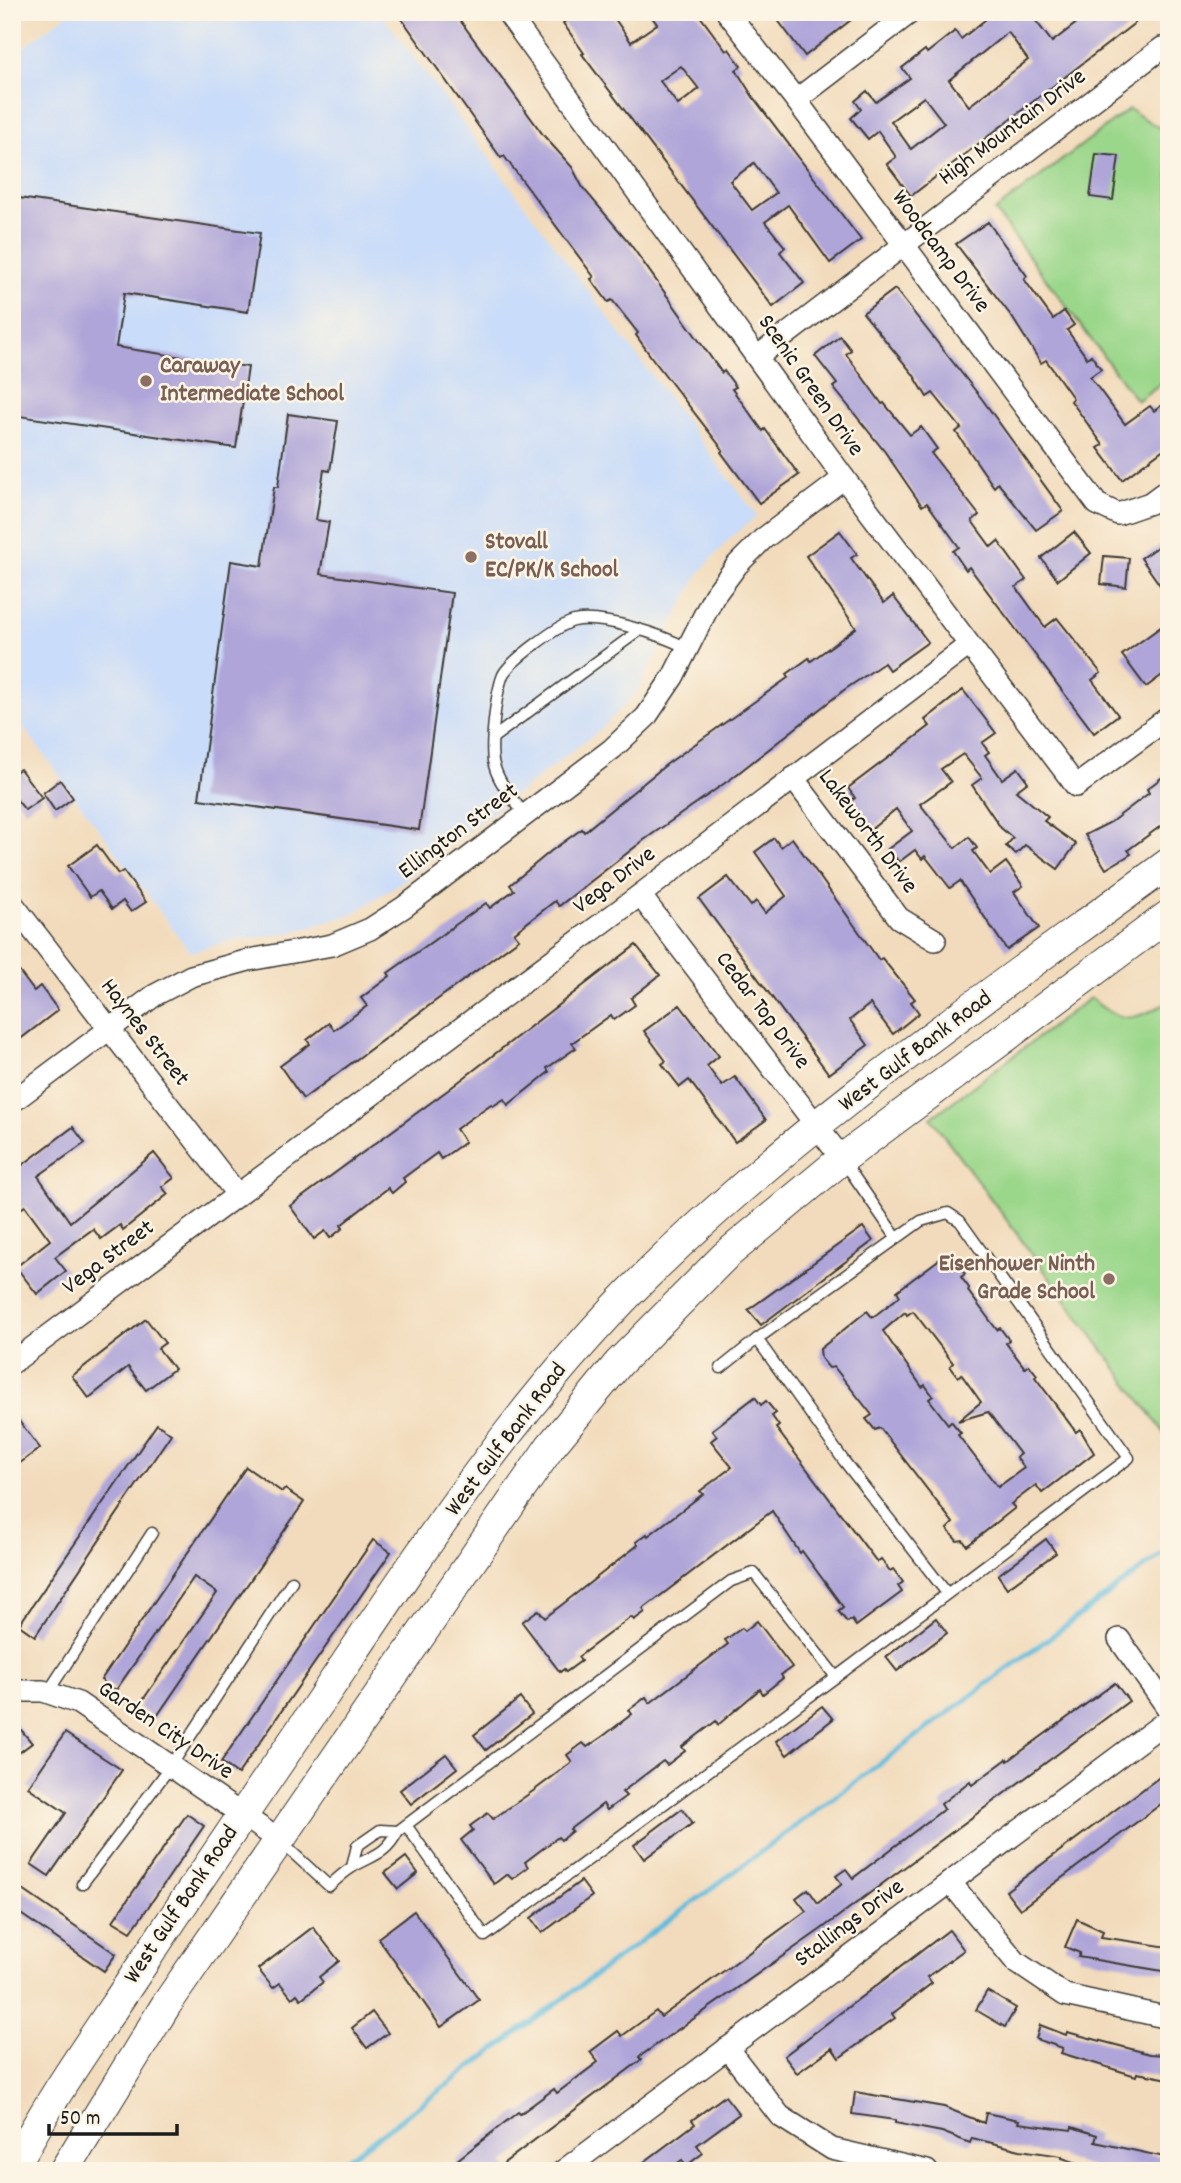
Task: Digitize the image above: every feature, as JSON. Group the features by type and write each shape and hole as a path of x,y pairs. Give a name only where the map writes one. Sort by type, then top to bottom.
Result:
{"main road":[{"name":"West Gulf Bank Road","path":"12,2171 48,2110 242,1815 405,1577 500,1442 589,1336 701,1223 817,1126 1169,863"},
{"name":"West Gulf Bank Road","path":"64,2171 166,2005 279,1840 550,1447 619,1363 725,1256 842,1159 1169,915"},
{"path":"1069,937 1095,970"},
{"path":"589,1336 619,1363"},
{"path":"405,1577 443,1602"},
{"path":"48,2110 85,2133"}],"street":[{"name":"Scenic Green Drive","path":"506,12 844,478 1076,786 1169,717"},
{"name":"Woodcamp Drive","path":"727,12 796,100 1097,504 1118,514 1150,503 1169,489"},
{"path":"796,100 911,12"},
{"name":"High Mountain Drive","path":"758,356 1163,48 1169,47"},
{"name":"Ellington Street","path":"12,1102 155,995 191,976 249,960 332,945 370,929 525,815 612,749 646,717 673,677 714,596 737,565 763,539 844,478"},
{"name":"Vega Drive","path":"237,1194 640,895 969,645"},
{"name":"Lakeworth Drive","path":"793,778 899,918 935,940"},
{"name":"Cedar Top Drive","path":"640,895 842,1159"},
{"name":"Haynes Street","path":"12,903 108,1031 237,1194"},
{"name":"Vega Street","path":"12,1363 237,1194"},
{"path":"1119,1639 1169,1710"},
{"name":"Garden City Drive","path":"12,1692 48,1692 78,1703 279,1840"},
{"name":"Stallings Drive","path":"563,2171 1169,1719"},
{"path":"950,1882 1016,1962 1065,1995 1169,2018"},
{"path":"727,2048 780,2116 832,2149 927,2171"}],"lane":[{"path":"525,815 492,763 503,674 511,664 561,627 582,619 657,632 687,648"},
{"path":"494,737 640,630"},
{"path":"842,1159 896,1237"},
{"path":"402,1828 485,1936 1129,1458 960,1221 948,1213 921,1221 896,1237 721,1368"},
{"path":"757,1339 844,1461 946,1592"},
{"path":"48,1692 152,1533"},
{"path":"279,1840 329,1886 352,1867 369,1861 391,1845 402,1828 731,1581 754,1573 836,1677"},
{"path":"82,1884 171,1766 292,1581"},
{"path":"352,1867 357,1846 380,1830 402,1828"}],"shaded area":[{"path":"70,12 380,12 757,516 729,539 698,575 637,692 600,730 404,880 353,914 290,933 231,941 190,952 12,712 12,56"}],"green space":[{"path":"1129,109 1169,134 1169,377 1137,401 995,211"},
{"name":"Eisenhower Ninth Grade School","path":"1090,998 1111,1013 1128,1017 1146,1013 1169,1002 1169,1439 931,1118"}],"building":[{"path":"397,12 454,12 544,136 572,167 583,188 628,241 722,373 724,371 736,387 732,389 799,475 759,503 721,452 723,450 652,358 636,335 638,333 612,300 608,302 591,279 594,277 504,156 501,158"},
{"path":"577,12 610,12 631,42 657,24 648,12 697,12 726,51 729,49 741,66 736,70 753,97 861,240 830,263 788,205 765,222 785,247 780,252 804,283 773,307 582,54 584,53 563,23","holes":["681,66 699,89 678,105 660,81","754,163 776,193 752,210 730,181"]},
{"path":"785,12 861,12 805,56 777,19"},
{"path":"995,12 1029,12 1052,42 1083,18 1078,12 1149,12 911,196 887,164 896,157 878,131 868,139 851,118 861,109 855,101 867,91 876,102 910,78 902,68 925,50 927,53 955,31 961,39","holes":["1008,32 1028,60 969,106 949,80","924,97 944,123 911,149 891,121"]},
{"path":"1096,154 1119,156 1113,200 1090,197"},
{"path":"12,197 260,233 248,312 124,293 116,347 248,367 236,448 12,415"},
{"path":"988,222 1027,276 1024,279 1053,319 1064,311 1074,325 1067,330 1087,358 1091,355 1101,369 1090,377 1125,424 1150,406 1154,411 1169,400 1169,445 1122,480 1098,448 1103,445 1071,401 1073,398 1046,360 1041,363 1012,317 956,244"},
{"path":"895,289 982,399 1063,511 1036,530 998,483 994,487 956,432 961,428 933,393 927,397 913,374 863,313"},
{"path":"840,336 851,350 846,354 882,404 884,403 910,435 921,427 937,449 931,453 979,515 972,521 991,547 998,541 1026,580 1016,587 1045,627 1057,618 1101,673 1092,680 1118,715 1094,733 969,567 966,570 953,551 959,547 927,503 922,506 885,452 833,387 837,384 815,356"},
{"path":"288,414 338,421 330,471 324,470 316,520 329,522 320,574 452,593 419,830 199,799 231,561 262,566 274,487 278,487"},
{"path":"840,531 857,554 851,558 884,603 893,596 928,642 889,670 884,663 844,690 732,778 644,840 559,906 555,901 514,933 519,939 303,1099 280,1066 310,1044 307,1040 329,1023 334,1030 367,1006 361,998 390,976 388,973 486,903 490,908 514,890 510,885 551,851 582,829 584,832 667,764 789,677 787,674 809,658 811,661 856,628 806,556"},
{"path":"1074,532 1091,553 1058,580 1041,558"},
{"path":"1169,539 1169,598 1141,558"},
{"path":"1104,556 1129,558 1126,587 1101,584"},
{"path":"1169,621 1169,670 1146,687 1122,655"},
{"path":"963,690 996,733 982,743 989,752 985,755 1002,779 1018,768 1028,782 1016,791 1048,817 1044,821 1076,844 1058,869 1025,845 1016,854 1006,846 1013,838 1001,828 972,785 982,778 963,754 941,769 951,782 920,804 955,848 969,837 977,848 973,851 990,874 1006,862 1023,886 1014,892 1039,928 1007,950 960,881 950,888 925,856 922,859 915,850 899,862 888,849 912,831 896,809 869,831 848,803 855,798 848,788 930,726 925,720"},
{"path":"20,769 42,798 25,810 12,794 12,774"},
{"path":"1169,772 1169,820 1128,850 1131,854 1106,869 1085,835 1111,822 1149,793 1147,789"},
{"path":"60,780 73,798 55,811 43,793"},
{"path":"774,838 781,847 792,838 879,960 882,958 915,999 911,1002 919,1013 893,1034 870,1004 850,1020 868,1045 829,1074 699,899 728,877 751,906 756,901 765,913 786,896 755,852"},
{"path":"97,845 118,874 123,871 146,902 131,912 123,901 112,909 99,891 90,897 68,866"},
{"path":"636,945 660,975 631,998 635,1005 614,1020 611,1015 572,1043 576,1048 547,1068 549,1072 508,1105 504,1099 493,1106 491,1104 456,1129 465,1142 441,1159 437,1153 403,1178 405,1182 392,1193 388,1188 341,1225 343,1228 330,1238 325,1231 314,1239 290,1206 448,1090"},
{"path":"12,962 34,991 40,986 58,1010 19,1040 12,1031"},
{"path":"680,1005 719,1056 707,1066 722,1086 735,1077 766,1120 735,1142 689,1080 680,1087 662,1064 666,1061 644,1031"},
{"path":"73,1127 85,1143 38,1176 70,1222 154,1153 174,1178 162,1187 168,1194 123,1230 120,1225 101,1239 93,1229 55,1257 66,1271 37,1294 16,1267 50,1240 25,1206 12,1215 12,1173"},
{"path":"863,1227 873,1241 761,1325 748,1310"},
{"path":"945,1255 949,1261 953,1258 965,1274 961,1277 969,1288 968,1291 997,1330 1000,1328 1009,1340 1006,1343 1025,1368 1029,1365 1037,1375 1035,1377 1076,1432 1080,1429 1094,1453 1042,1493 1036,1485 1011,1504 1015,1508 967,1546 963,1540 957,1541 947,1529 953,1523 880,1428 875,1430 866,1419 872,1415 834,1367 829,1368 821,1358 820,1349 867,1311 872,1317 877,1314 900,1296 897,1291","holes":["913,1311 953,1363 950,1366 958,1377 961,1374 981,1402 958,1421 988,1412 1020,1454 1016,1457 1024,1468 998,1487 958,1435 961,1433 951,1421 948,1424 929,1399 933,1396 925,1385 922,1387 883,1331 905,1312 907,1315"]},
{"path":"146,1319 165,1343 158,1348 174,1369 146,1390 128,1367 89,1398 72,1376"},
{"path":"755,1397 761,1405 766,1401 776,1413 772,1416 779,1426 776,1428 877,1562 881,1559 903,1582 898,1586 902,1592 856,1626 852,1620 847,1622 838,1611 843,1607 802,1551 800,1553 772,1511 643,1609 645,1612 634,1620 631,1617 578,1657 581,1661 566,1672 564,1669 560,1672 522,1622 538,1610 545,1618 638,1545 636,1542 647,1534 648,1536 703,1494 700,1491 732,1467 711,1441 717,1436 712,1430"},
{"path":"12,1412 40,1448 12,1469"},
{"path":"157,1424 171,1434 35,1636 19,1625"},
{"path":"246,1467 282,1492 285,1489 304,1502 155,1719 138,1707 217,1593 194,1577 116,1690 101,1680"},
{"path":"1046,1539 1056,1553 1007,1588 998,1575"},
{"path":"373,1540 391,1552 238,1774 221,1762"},
{"path":"936,1618 947,1633 897,1671 886,1657"},
{"path":"757,1621 792,1667 781,1675 783,1678 763,1694 760,1689 718,1725 716,1721 682,1747 685,1751 667,1765 663,1761 622,1792 626,1796 607,1810 603,1804 570,1829 572,1831 561,1840 558,1837 525,1862 528,1867 512,1879 507,1874 494,1884 461,1840 473,1830 470,1826 488,1813 493,1819 536,1789 572,1762 567,1755 583,1743 587,1747 602,1737 632,1714 629,1710 646,1697 650,1703 728,1644 725,1640 742,1628 745,1631"},
{"path":"1115,1683 1129,1701 820,1930 639,2057 641,2060 504,2163 510,2171 463,2171 456,2161 518,2112 520,2114 554,2089 557,2093 598,2062 590,2052 618,2031 622,2036 656,2011 661,2017 806,1911 796,1898 808,1889 818,1903 842,1884 836,1876 846,1869 853,1878 944,1809 941,1804 970,1781 972,1785 1007,1759 1008,1761"},
{"path":"520,1698 532,1714 486,1750 474,1735"},
{"path":"822,1706 833,1719 787,1755 776,1741"},
{"path":"12,1719 32,1743 12,1758"},
{"path":"65,1733 122,1770 49,1876 31,1864 66,1813 28,1787"},
{"path":"446,1754 457,1768 411,1804 400,1790"},
{"path":"1169,1770 1169,1798 1020,1909 1006,1891"},
{"path":"682,1809 693,1823 644,1859 634,1845"},
{"path":"187,1814 204,1826 131,1932 113,1921"},
{"path":"406,1857 418,1873 398,1889 385,1873"},
{"path":"581,1881 592,1896 542,1933 531,1918"},
{"path":"23,1890 116,1954 104,1971 12,1908"},
{"path":"414,1911 479,2000 441,2027 378,1938"},
{"path":"1077,1919 1103,1931 1101,1937 1169,1947 1169,1972 1078,1957 1080,1953 1065,1947"},
{"path":"313,1927 339,1961 319,1977 323,1982 301,1999 297,1994 292,1998 280,1983 273,1988 258,1969"},
{"path":"949,1930 964,1950 927,1977 932,1983 892,2014 895,2018 839,2058 832,2048 797,2073 784,2056"},
{"path":"987,1991 1016,2008 1005,2027 976,2010"},
{"path":"372,2012 388,2033 367,2048 352,2028"},
{"path":"1040,2025 1066,2035 1067,2032 1150,2054 1169,2055 1169,2079 1137,2073 1136,2076 1061,2053 1063,2048 1036,2039"},
{"path":"855,2092 944,2107 984,2123 986,2113 1019,2120 1018,2123 1071,2130 1072,2127 1097,2135 1095,2142 1169,2158 1169,2171 1096,2169 1062,2156 1020,2150 972,2138 970,2143 942,2132 895,2123 895,2120 852,2114"},
{"path":"725,2096 739,2114 697,2145 703,2153 686,2166 682,2160 667,2171 632,2171 695,2124 692,2120"}],"waterway":[{"path":"331,2171 1169,1549"}],"place":[{"name":"Caraway Intermediate School","path":"146,381"},
{"name":"Stovall EC/PK/K School","path":"471,557"},
{"name":"Eisenhower Ninth Grade School","path":"1109,1279"}]}
